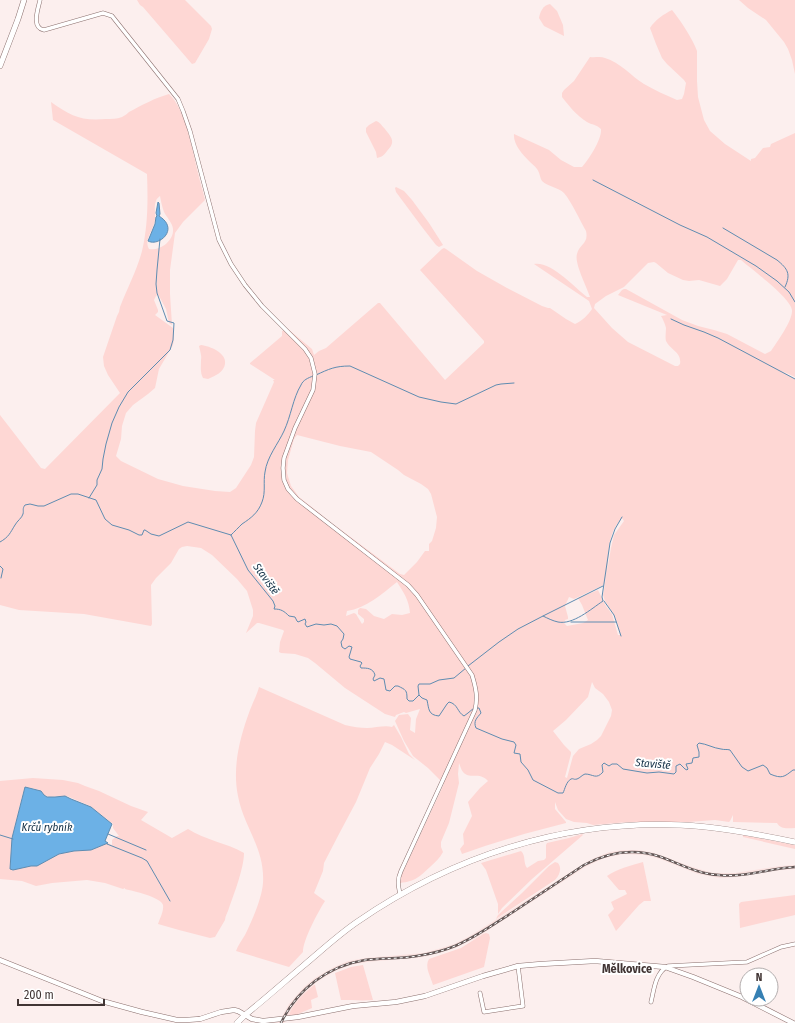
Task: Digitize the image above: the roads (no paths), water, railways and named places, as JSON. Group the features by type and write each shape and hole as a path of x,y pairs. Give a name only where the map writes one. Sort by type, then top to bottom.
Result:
{"main road":[{"path":"0,66 24,0"},
{"path":"237,1023 342,934 377,908 430,878 478,857 518,844 555,835 585,830 649,825 705,827 739,831 795,842"}],"street":[{"path":"40,0 36,20 37,26 44,30 104,13 112,16 178,99 190,131 219,240 230,264 262,306 305,349 313,362 315,374 313,390 295,428 284,458 284,480 288,489 296,499 408,585 417,595 472,675 477,695 475,710 400,871 398,879 400,894"},
{"path":"651,1002 658,975 665,967 747,962 781,947 795,944"},
{"path":"0,960 102,1000 142,1012 177,1020 193,1020 231,1010 238,1011 252,1019 263,1021 298,1017 353,1006 396,1002 425,996 518,966 595,961 665,967 742,997 793,1023"},
{"path":"480,993 484,1012 523,1006 518,966"}],"water":[{"path":"158,202 159,216 168,226 168,231 166,236 162,239 152,242 148,241 155,224"},
{"name":"Krčů rybník","path":"25,787 41,791 47,797 65,796 91,807 112,824 105,841 108,843 91,850 59,854 37,866 13,870 10,869 12,838"}],"waterway":[{"path":"593,180 680,225 707,237 756,266 777,281 789,292 795,302"},
{"path":"723,228 781,263 786,269 788,275 785,287"},
{"path":"89,498 97,485 97,480 102,469 106,444 112,423 119,407 128,392 170,350 173,340 174,323 167,321 157,293 156,284 160,239"},
{"path":"671,319 718,338 795,379"},
{"path":"316,375 332,368 350,366 419,397 456,404 496,385 514,383"},
{"path":"231,535 254,515 260,506 264,494 264,476 268,461 284,431 298,390 304,380 313,376"},
{"name":"Staviště","path":"0,542 7,537 22,517 25,505 30,504 44,506 71,494 78,494 96,500 105,519 112,525 129,530 139,535 142,535 145,530 151,534 159,536 188,522 231,535 248,570 273,601 275,606 274,609 281,610 289,616 295,617 298,622 305,619 305,624 307,627 316,624 331,624 337,626 344,634 341,642 342,647 345,649 349,646 352,647 349,657 350,659 361,662 361,668 368,668 373,671 375,675 373,679 374,681 380,678 384,679 386,690 390,691 395,686 403,688 406,691 407,699 409,701 413,701 419,695 427,700 431,713 439,716 449,702 454,704 464,716 474,708"},
{"path":"468,666 518,629 543,616 558,622 570,621 582,616 603,601 602,597 610,543 615,529 622,517"},
{"path":"0,566 3,569 1,578"},
{"path":"543,616 603,586"},
{"path":"604,601 614,615 621,636"},
{"path":"571,622 616,622"},
{"path":"419,695 419,684 430,684 439,680 454,678 466,668"},
{"name":"Staviště","path":"477,708 479,708 481,713 475,721 476,728 502,739 514,742 516,745 514,753 520,754 521,762 528,770 533,780 558,793 563,793 569,780 571,779 577,779 585,774 598,776 603,772 602,765 604,763 609,766 612,764 617,764 623,769 647,773 659,772 674,774 676,772 676,766 680,764 687,770 686,764 692,763 693,758 699,757 697,745 699,743 730,750 742,767 748,771 763,765 767,768 770,774 780,777 785,776 795,770"},
{"path":"108,834 146,850"},
{"path":"0,835 13,839"},
{"path":"107,844 147,861 170,901"}],"railway":[{"path":"281,1023 288,1011 305,990 326,974 351,963 365,960 417,956 455,946 485,930 584,865 602,857 612,854 632,852 651,854 704,873 729,876 795,867"}],"district":[{"name":"Mělkovice","path":"627,969"}]}
